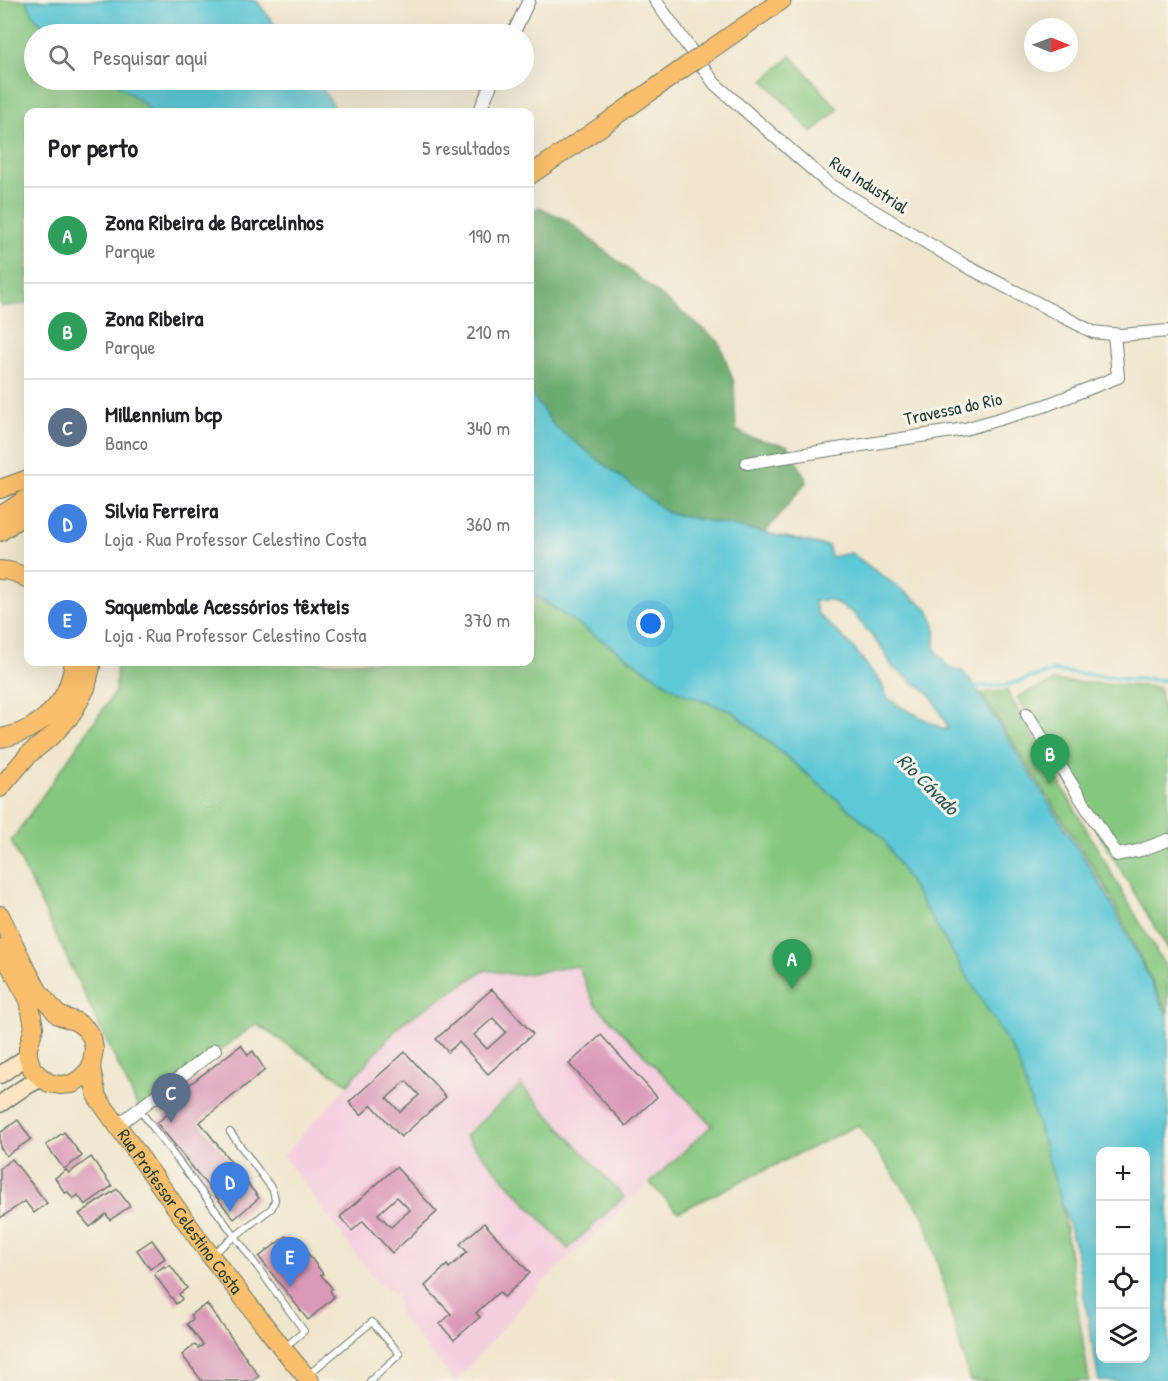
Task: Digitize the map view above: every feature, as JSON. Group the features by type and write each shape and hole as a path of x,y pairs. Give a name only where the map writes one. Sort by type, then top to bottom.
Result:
{"main road":[{"path":"534,172 602,120 705,47 765,0"},
{"path":"705,47 782,0"},
{"path":"534,160 602,120"},
{"path":"0,489 24,480"},
{"path":"0,516 24,501"},
{"path":"0,531 24,515"},
{"path":"0,570 24,577"},
{"path":"0,738 12,737 47,716 60,703 70,682 73,666"},
{"path":"0,788 28,755 53,735 72,714 86,688 91,666"},
{"path":"0,915 39,992 58,1015 78,1022 92,1038 94,1049 91,1068 72,1084 49,1083 32,1069 28,1048 34,1027 29,1000 0,948"},
{"path":"34,1027 58,1015"},
{"path":"0,1075 28,1056"},
{"name":"Rua Professor Celestino Costa","path":"91,1068 96,1097 210,1255 308,1379"},
{"path":"0,1104 42,1078"},
{"path":"72,1084 96,1097"}],"street":[{"path":"518,24 529,0"},
{"name":"Rua Industrial","path":"655,0 715,84 829,184 974,270 1093,332 1121,335 1168,331"},
{"path":"481,108 489,90"},
{"name":"Travessa do Rio","path":"747,463 965,429 1044,406 1118,377 1114,334"},
{"path":"1027,714 1117,855 1141,850 1168,840"},
{"path":"117,1126 215,1050"}],"lane":[{"name":"Rua Professor Celestino Costa","path":"139,1109 304,1331 283,1349"},
{"path":"210,1255 272,1208 275,1200 269,1184 230,1132"},
{"path":"308,1379 372,1322 400,1354 370,1381"}],"shaded area":[{"path":"578,966 594,1003 712,1125 543,1282 454,1381 399,1315 396,1295 378,1284 283,1156 402,1024 475,972 485,970 518,975"}],"green space":[{"path":"0,0 65,0 83,24 24,24 24,90 134,90 149,108 24,108 24,304 0,307"},
{"path":"791,56 838,109 812,133 764,80"},
{"path":"539,207 566,220 719,342 734,383 736,430 749,437 788,446 807,481 765,533 668,513 554,426 534,398 534,210"},
{"path":"534,589 733,712 882,837 1037,1042 1089,1381 970,1381 925,1218 858,1125 678,1212 650,1183 712,1125 594,1003 578,966 518,975 485,970 402,1023 348,1084 256,1024 139,1109 11,841 115,692 117,666 534,666"},
{"path":"1054,681 1159,687 1168,736 1168,949 1017,697"},
{"path":"1007,691 1166,968 1168,1014 1106,887 981,693"},
{"path":"521,1085 624,1197 568,1249 465,1136"}],"water":[{"path":"26,0 256,0 274,24 42,24 35,18"},
{"path":"125,90 323,90 335,108 147,108"},
{"name":"Rio Cávado","path":"534,398 554,426 668,513 828,546 831,557 851,553 927,608 935,625 935,649 949,668 962,671 975,687 1104,889 1168,1016 1168,1381 1099,1381 1076,1249 1017,1058 882,837 733,712 679,692 534,595","holes":["831,600 853,613 884,651 892,667 930,694 948,727 945,730 887,697 881,683 851,645 818,614 814,601"]}],"building":[{"path":"492,989 533,1034 488,1074 459,1042 448,1052 436,1039","holes":["493,1018 506,1032 487,1049 474,1035"]},
{"path":"601,1035 657,1097 626,1126 569,1064"},
{"path":"241,1045 248,1055 253,1051 265,1070 200,1122 259,1198 234,1219 157,1123 184,1100 182,1097 187,1093 184,1089"},
{"path":"405,1052 446,1097 401,1137 372,1105 361,1115 349,1102","holes":["406,1081 419,1095 400,1112 387,1098"]},
{"path":"18,1120 31,1139 6,1156 0,1147 0,1133"},
{"path":"64,1132 82,1156 64,1169 46,1145"},
{"path":"91,1157 112,1186 85,1205 78,1195 73,1199 68,1192 65,1193 55,1178 66,1170 69,1173"},
{"path":"12,1159 47,1203 34,1213 25,1201 0,1218 0,1168"},
{"path":"396,1167 437,1212 392,1253 363,1221 352,1231 340,1217","holes":["397,1197 410,1210 391,1227 378,1214"]},
{"path":"117,1189 130,1206 110,1220 106,1214 90,1227 79,1214"},
{"path":"484,1223 530,1273 504,1297 499,1292 476,1313 480,1317 454,1340 440,1324 451,1314 425,1286 447,1265 449,1268 467,1252 460,1244"},
{"path":"286,1236 303,1254 306,1251 332,1288 330,1291 334,1297 308,1320 259,1257"},
{"path":"152,1240 165,1258 150,1269 137,1250"},
{"path":"170,1265 187,1288 179,1294 182,1299 176,1304 154,1274 164,1266 165,1268"},
{"path":"207,1304 259,1376 252,1381 202,1381 182,1355 195,1345 198,1348 203,1345 187,1324 193,1319 191,1314"}],"waterway":[{"path":"971,687 1007,685 1054,671 1127,679 1168,680"}],"place":[{"name":"Zona Ribeira","path":"1050,784"},
{"name":"Zona Ribeira de Barcelinhos","path":"792,989"},
{"name":"Millennium bcp","path":"171,1123"},
{"name":"Silvia Ferreira","path":"230,1212"},
{"name":"Saquembale Acessórios têxteis","path":"290,1287"}]}
